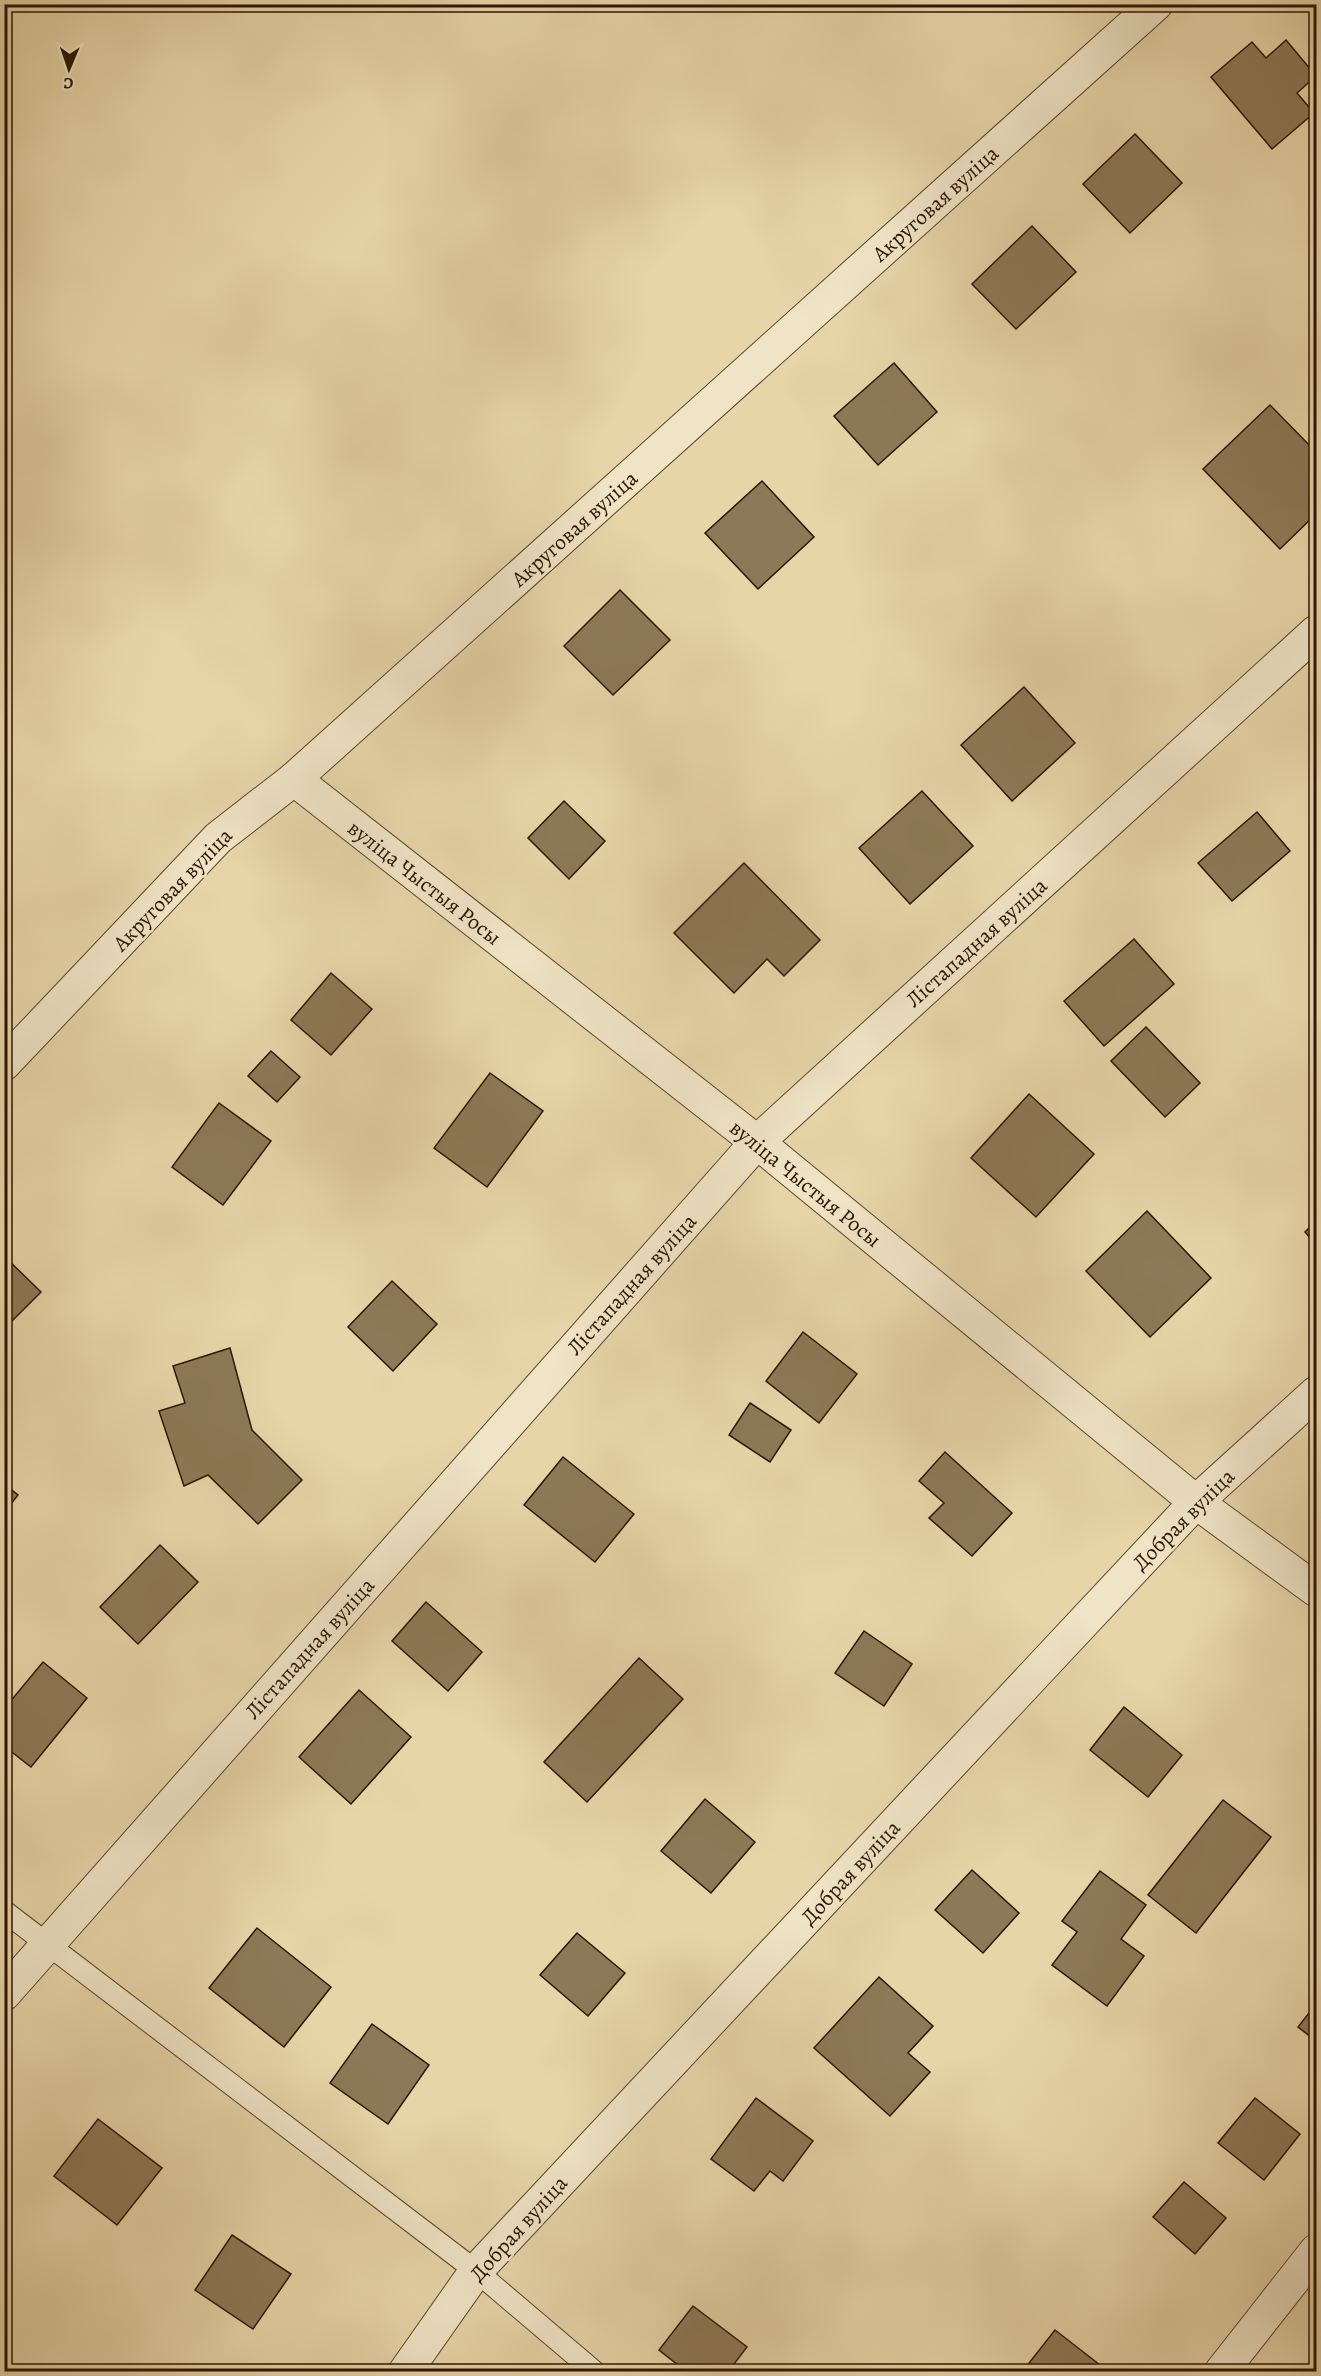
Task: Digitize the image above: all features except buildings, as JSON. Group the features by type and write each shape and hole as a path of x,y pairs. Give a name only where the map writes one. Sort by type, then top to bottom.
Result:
{"street":[{"name":"Акруговая вуліца","path":"4,1064 218,838 294,779 1156,4"},
{"name":"Лістападная вуліца","path":"4,1994 757,1142 1317,632"},
{"name":"вуліца Чыстыя Росы","path":"294,779 757,1142 1196,1502 1317,1590"},
{"name":"Добрая вуліца","path":"405,2372 476,2271 1196,1502 1317,1393"},
{"path":"1221,2372 1317,2251"}],"lane":[{"path":"4,1911 476,2271 596,2372"}]}
